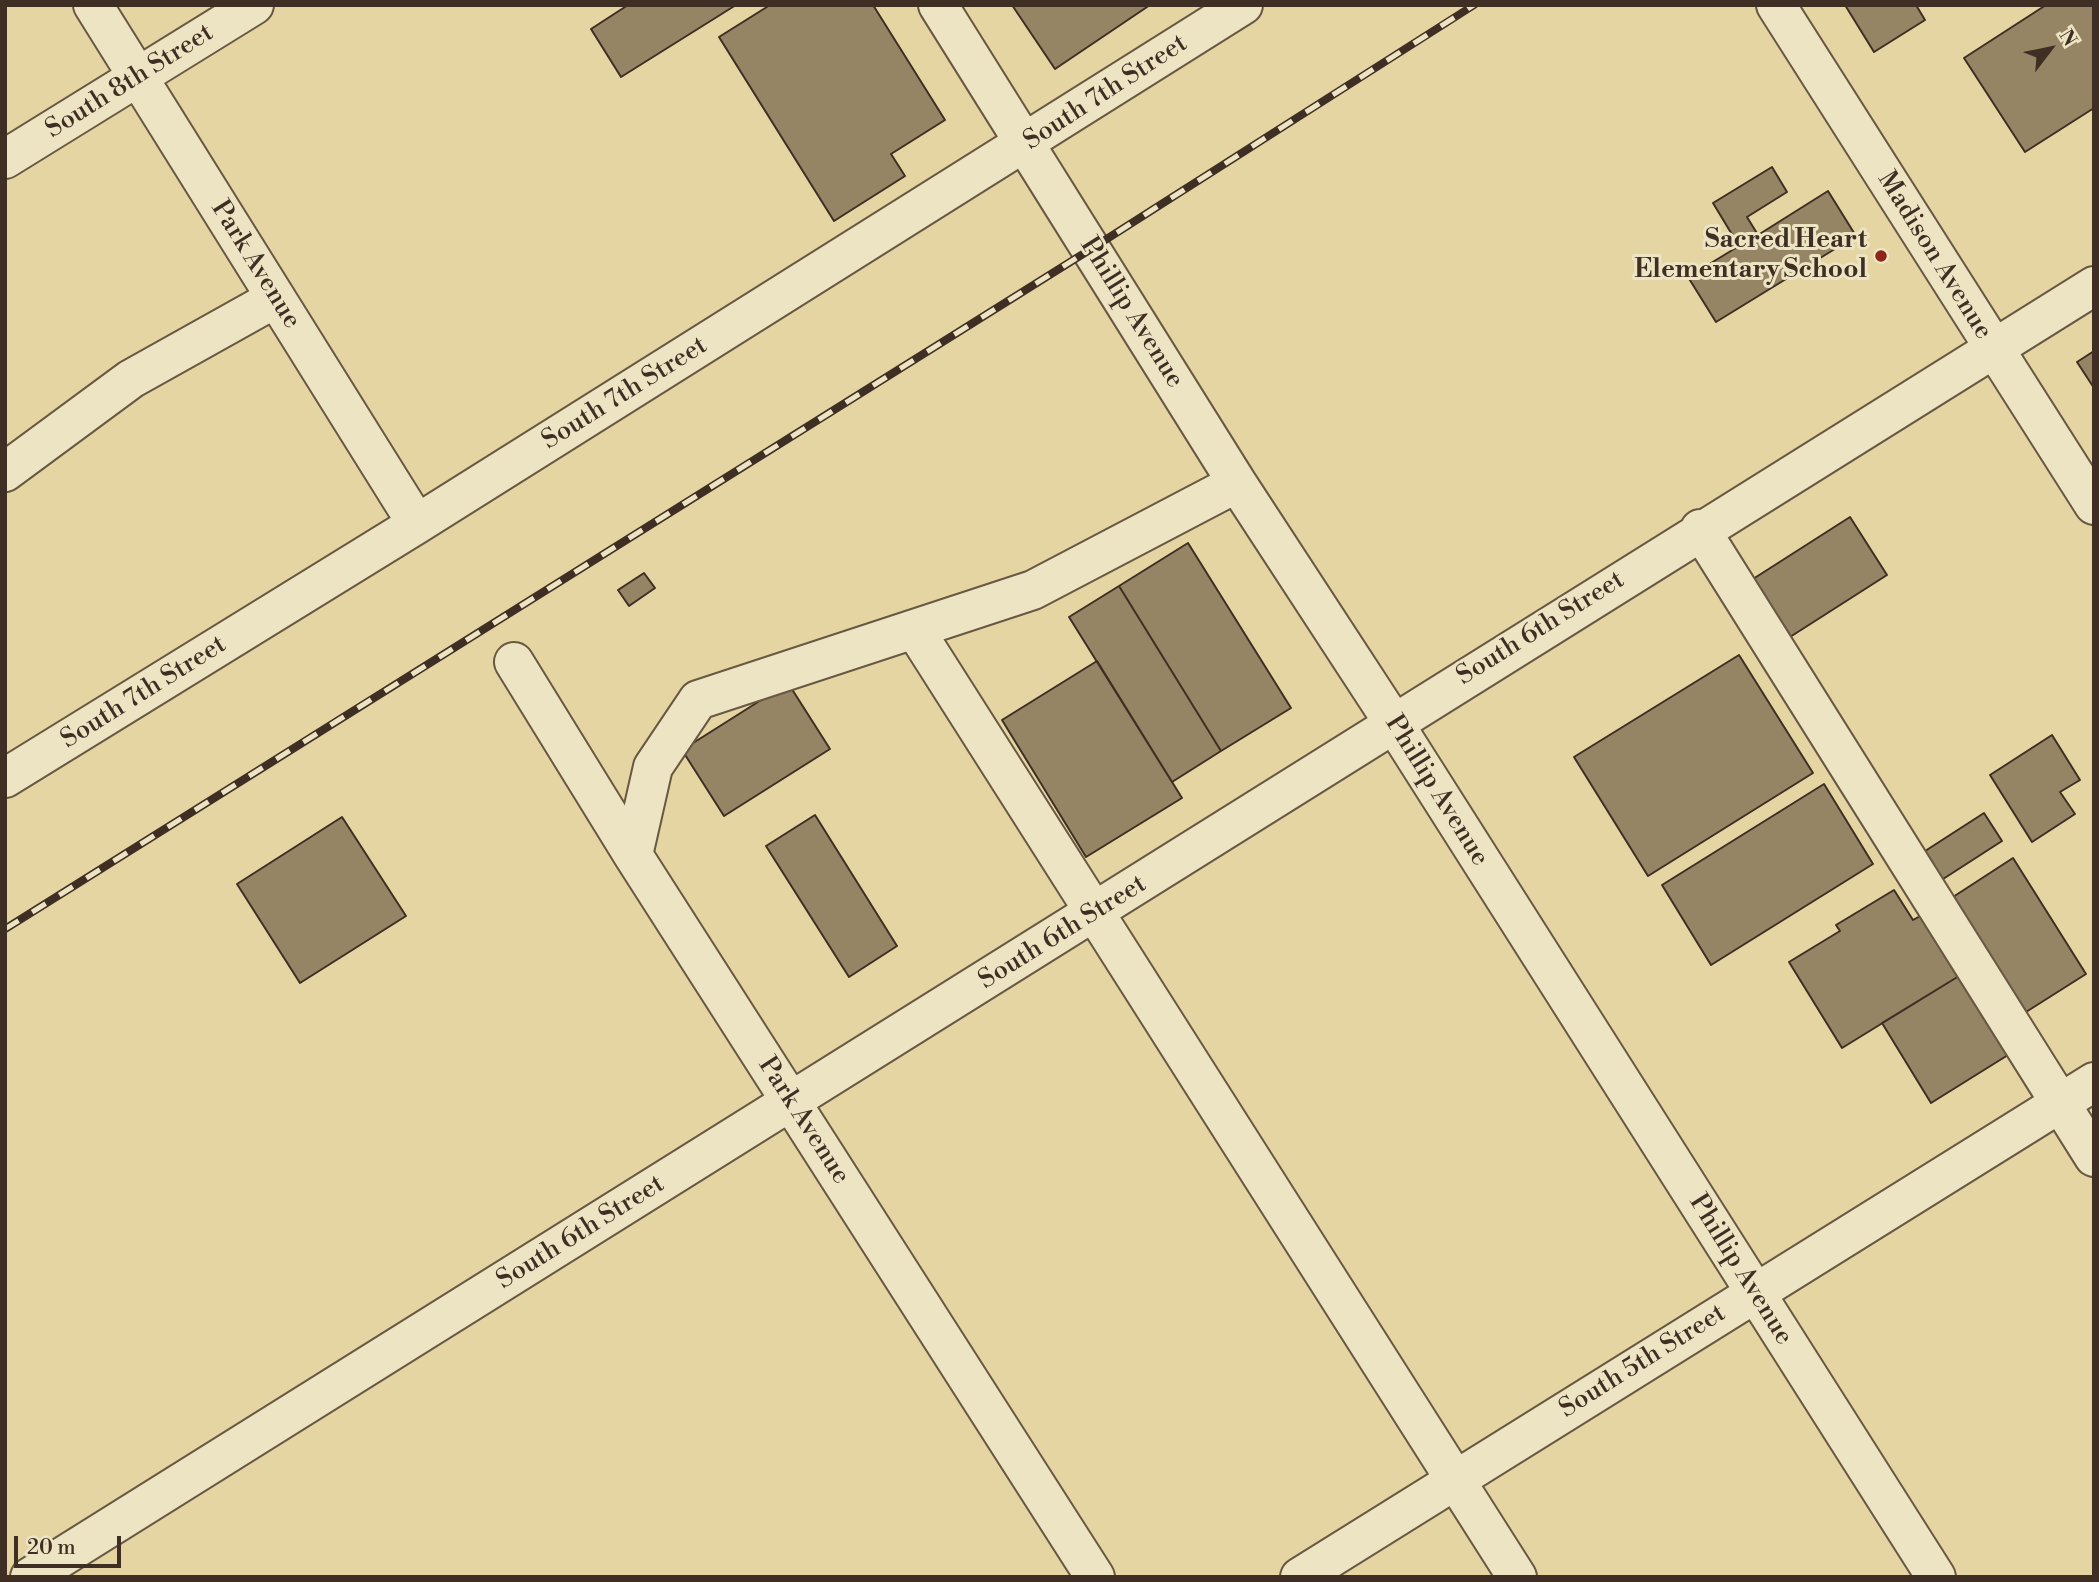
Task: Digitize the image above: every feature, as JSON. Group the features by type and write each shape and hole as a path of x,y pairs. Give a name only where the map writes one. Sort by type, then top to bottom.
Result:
{"street":[{"name":"Park Avenue","path":"93,5 418,524"},
{"name":"South 8th Street","path":"5,159 254,5"},
{"name":"Phillip Avenue","path":"938,5 1237,483 1393,722 1936,1577"},
{"name":"South 7th Street","path":"5,778 418,524 1026,144 1243,5"},
{"name":"Madison Avenue","path":"1776,5 2094,505"},
{"name":"South 6th Street","path":"30,1577 1094,914 1700,529 2094,286"},
{"path":"5,471 131,379 276,298"},
{"path":"633,855 653,767 698,700 1033,590 1237,483"},
{"path":"1700,529 2094,1157"},
{"path":"915,630 1517,1577"},
{"name":"Park Avenue","path":"514,662 633,855 1095,1577"},
{"name":"South 5th Street","path":"1300,1577 1753,1292 2094,1082"}],"building":[{"path":"628,5 736,5 621,77 591,29"},
{"path":"770,5 873,5 945,120 891,154 905,176 834,221 719,37"},
{"path":"1012,5 1150,5 1055,69"},
{"path":"1845,5 1916,5 1925,20 1874,52"},
{"path":"2046,5 2094,5 2094,108 2025,152 1964,58"},
{"path":"1772,167 1787,192 1747,217 1758,235 1828,191 1856,236 1716,322 1688,277 1739,246 1713,203"},
{"path":"2094,351 2094,388 2077,362"},
{"path":"1850,517 1887,575 1790,637 1753,579"},
{"path":"1188,543 1291,708 1221,751 1119,586"},
{"path":"644,573 655,588 629,606 618,590"},
{"path":"1119,586 1221,751 1172,782 1069,617"},
{"path":"1739,655 1813,773 1648,876 1574,757"},
{"path":"1097,661 1182,798 1086,857 1002,720"},
{"path":"788,683 830,749 724,816 682,750"},
{"path":"2052,735 2080,780 2060,792 2075,814 2032,842 1990,775"},
{"path":"1824,784 1873,864 1711,965 1662,885"},
{"path":"1984,813 2002,841 1940,881 1922,853"},
{"path":"815,815 897,946 849,977 766,846"},
{"path":"342,817 406,916 300,983 237,884"},
{"path":"2013,858 2086,974 2026,1012 1953,897"},
{"path":"1894,890 1913,920 1922,915 1959,976 1842,1048 1789,962 1840,931 1836,925"},
{"path":"1959,976 2008,1055 1931,1103 1882,1023"}],"railway":[{"path":"5,929 1091,249 1474,5"}],"place":[{"name":"Sacred Heart Elementary School","path":"1881,256"}]}
